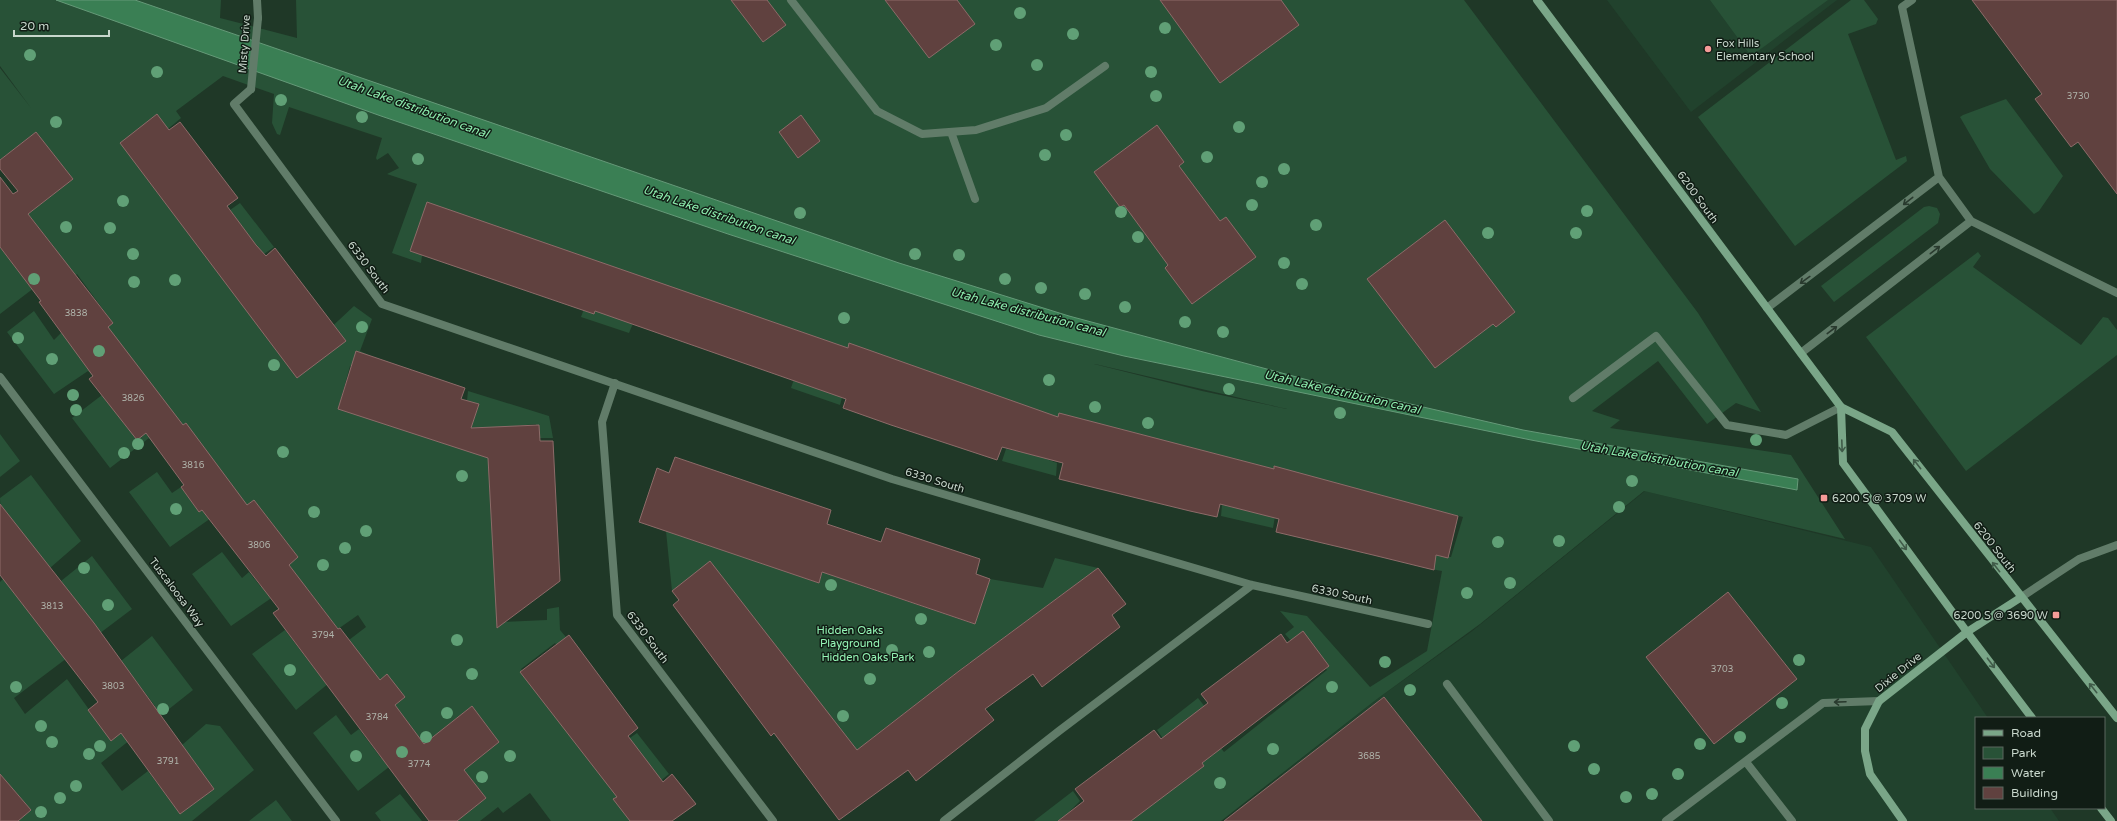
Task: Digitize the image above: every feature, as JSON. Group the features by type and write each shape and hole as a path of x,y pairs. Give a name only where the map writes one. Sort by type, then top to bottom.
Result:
{"main road":[{"name":"6200 South","path":"1537,0 1841,407 1892,432 2020,598 2117,718"},
{"path":"1841,407 1843,463 2031,717"},
{"name":"Dixie Drive","path":"1903,821 1870,774 1865,751 1865,729 1879,701 1967,632 2020,598"},
{"path":"2102,809 2111,821"}],"street":[{"name":"Misty Drive","path":"251,89 258,18 257,0"},
{"path":"791,0 877,111 922,134 976,130 1046,108 1105,66"},
{"path":"1912,0 1902,7 1939,177 1971,221 2117,293"},
{"name":"6330 South","path":"251,89 234,104 382,304 892,479 1252,585 1428,624"},
{"path":"951,132 975,199"},
{"path":"1767,308 1939,177"},
{"path":"1801,353 1971,221"},
{"path":"1573,398 1656,336 1727,425 1786,435 1841,407"},
{"name":"Tuscaloosa Way","path":"0,377 336,821"},
{"name":"6330 South","path":"615,384 602,422 617,614 773,821"},
{"path":"2020,598 2076,561 2117,545"},
{"path":"944,821 1059,731 1252,585"},
{"path":"1448,684 1549,821"},
{"path":"1666,821 1823,703 1879,701"},
{"path":"1746,762 1792,821"}],"shaded area":[{"name":"Fox Hills Elementary School","path":"1607,0 1837,0 1691,112"},
{"path":"1645,491 1871,547 1987,717 1975,717 1975,809 2051,809 2059,821 1223,821 1377,699 1471,632"}],"green space":[{"path":"0,0 221,0 220,18 297,38 296,0 1464,0 1698,313 1761,412 1736,403 1707,424 1658,361 1592,411 1620,420 1610,428 1791,455 1845,539 1644,491 1480,624 1377,699 1221,821 1127,821 1164,740 1157,730 1198,698 1206,708 1195,715 1224,752 1327,670 1301,637 1293,643 1285,634 1294,627 1280,611 1307,616 1370,687 1427,651 1442,571 1431,569 1432,555 1451,557 1463,517 1273,470 1275,516 1273,528 1221,516 1222,505 1235,508 1046,459 1057,463 1056,476 1002,461 1006,449 1017,451 1031,412 848,347 832,389 843,394 840,405 791,388 795,376 634,321 629,333 581,317 585,306 426,205 414,246 423,249 421,263 392,253 417,184 387,174 399,168 388,153 377,160 376,158 382,138 289,107 280,135 277,134 272,123 274,94 223,76 176,111 181,118 168,129 237,221 230,210 240,203 274,247 264,254 254,242 324,334 354,306 372,319 360,351 371,356 366,369 350,366 339,406 462,448 468,391 549,416 553,438 538,438 536,424 494,428 503,622 547,620 547,609 559,607 560,630 576,649 566,657 555,643 521,669 600,775 627,740 637,733 669,774 659,782 650,771 616,797 634,821 551,821 530,793 503,813 498,807 480,821 457,821 486,798 464,770 499,742 472,706 439,732 456,754 398,760 358,791 313,733 336,715 351,735 359,729 381,758 415,732 395,705 405,697 387,675 380,680 361,657 296,710 252,654 285,630 320,676 356,650 349,640 366,627 358,615 338,629 307,588 303,591 296,581 231,626 192,574 222,552 242,578 249,572 261,587 298,557 254,500 220,527 211,518 170,547 129,492 157,472 172,493 181,487 199,511 186,423 155,446 149,438 110,468 72,418 102,395 137,440 173,412 93,376 88,371 54,394 7,332 34,311 54,340 62,332 76,351 113,323 77,274 69,280 60,268 0,314 0,247 21,275 55,248 28,214 73,179 36,132 0,160 0,68 31,108 0,66","holes":["1094,364 1287,409 1202,391"]},
{"path":"1710,0 1828,0 1751,56"},
{"path":"1851,0 1864,0 1878,19 1876,24 1848,34 1896,160 1906,156 1907,161 1795,246 1698,117"},
{"path":"2006,99 2063,176 2039,211 2034,214 1990,169 1960,117"},
{"path":"1929,206 1937,208 1940,214 1938,223 1834,302 1821,286 1924,207"},
{"path":"1978,252 1981,256 1973,267 2081,345 2103,317 2108,318 2117,330 2117,355 1966,471 1866,337"},
{"path":"0,434 20,461 0,477"},
{"path":"31,475 81,541 50,568 45,562 11,589 59,651 93,623 61,581 92,556 132,609 14,698 25,714 67,679 111,740 155,706 121,661 152,636 193,690 101,763 122,791 148,771 180,814 214,789 182,745 206,724 220,726 254,770 192,821 18,821 31,810 0,774 0,582 4,578 0,498"},
{"name":"Hidden Oaks Park","path":"837,529 865,537 850,582 974,624 990,579 1043,588 1055,558 1098,568 991,647 999,699 970,662 867,742 896,779 872,796 833,743 672,591 666,531 819,583"},
{"path":"1073,791 1080,801 1070,811 1077,821 1034,821"},
{"path":"400,794 422,821 381,821 375,813"},
{"path":"276,800 292,821 249,821"}],"water":[{"name":"Utah Lake distribution canal","path":"56,0 135,0 899,263 1069,316 1319,383 1523,430 1798,479 1797,490 1531,440 1124,356 1039,335 728,234 381,116"}],"building":[{"path":"731,0 767,0 786,25 763,42"},
{"path":"885,0 957,0 975,24 929,58"},
{"path":"1160,0 1281,0 1299,25 1220,83"},
{"path":"1972,0 2117,0 2117,194 2078,142 2071,147 2035,99 2042,94"},
{"path":"157,114 169,130 180,122 238,198 227,206 256,245 266,256 275,248 346,341 297,378 120,143"},
{"path":"801,115 820,141 798,158 779,132"},
{"path":"1157,125 1184,162 1179,166 1220,221 1226,217 1256,257 1192,304 1165,268 1168,265 1124,205 1120,207 1094,172"},
{"path":"36,132 73,179 28,214 113,323 108,327 183,425 186,423 247,505 254,500 298,557 289,565 338,629 340,628 380,680 387,674 405,697 395,705 424,744 472,706 499,742 464,770 486,798 457,821 429,821 273,613 279,609 202,510 199,512 181,487 184,485 146,433 137,440 89,379 93,376 39,302 41,301 0,247 0,177 13,194 18,191 0,169 0,160"},
{"path":"427,202 848,348 849,343 1058,417 1059,413 1274,469 1274,466 1458,516 1448,558 1436,555 1434,570 1276,532 1279,519 1220,504 1217,517 1190,511 1059,479 1063,463 1002,447 997,460 891,425 843,408 846,399 595,311 594,314 410,251"},
{"path":"1445,220 1515,312 1496,327 1493,324 1435,368 1367,279"},
{"path":"356,351 465,388 461,399 479,404 471,428 539,425 540,441 553,441 560,581 497,628 488,458 338,409"},
{"path":"675,457 831,510 827,524 881,542 886,528 980,559 976,574 990,579 975,624 822,572 819,583 639,522 657,468 669,473"},
{"path":"0,504 94,623 214,789 180,814 121,733 111,741 88,710 98,702 0,575"},
{"path":"710,561 857,750 959,671 1098,568 1126,604 1112,615 1120,627 1042,687 1033,674 985,709 994,720 916,781 908,770 839,820 774,733 771,736 673,605 679,600 672,591"},
{"path":"1728,592 1797,679 1714,744 1646,657"},
{"path":"1303,631 1329,666 1202,763 1204,766 1131,821 1058,821 1084,801 1075,789 1154,730 1161,739 1208,703 1201,694 1281,634 1287,643"},
{"path":"569,635 638,728 628,736 663,782 672,774 696,804 672,821 630,821 613,799 617,797 520,672"},
{"path":"1384,697 1482,821 1224,821"},
{"path":"0,774 31,810 18,821 0,821"}],"place":[{"name":"Fox Hills Elementary School","path":"1708,49"},
{"name":"6200 S @ 3709 W","path":"1824,498"},
{"name":"6200 S @ 3690 W","path":"2056,615"}],"park label":[{"name":"Hidden Oaks Playground","path":"850,636"}]}
